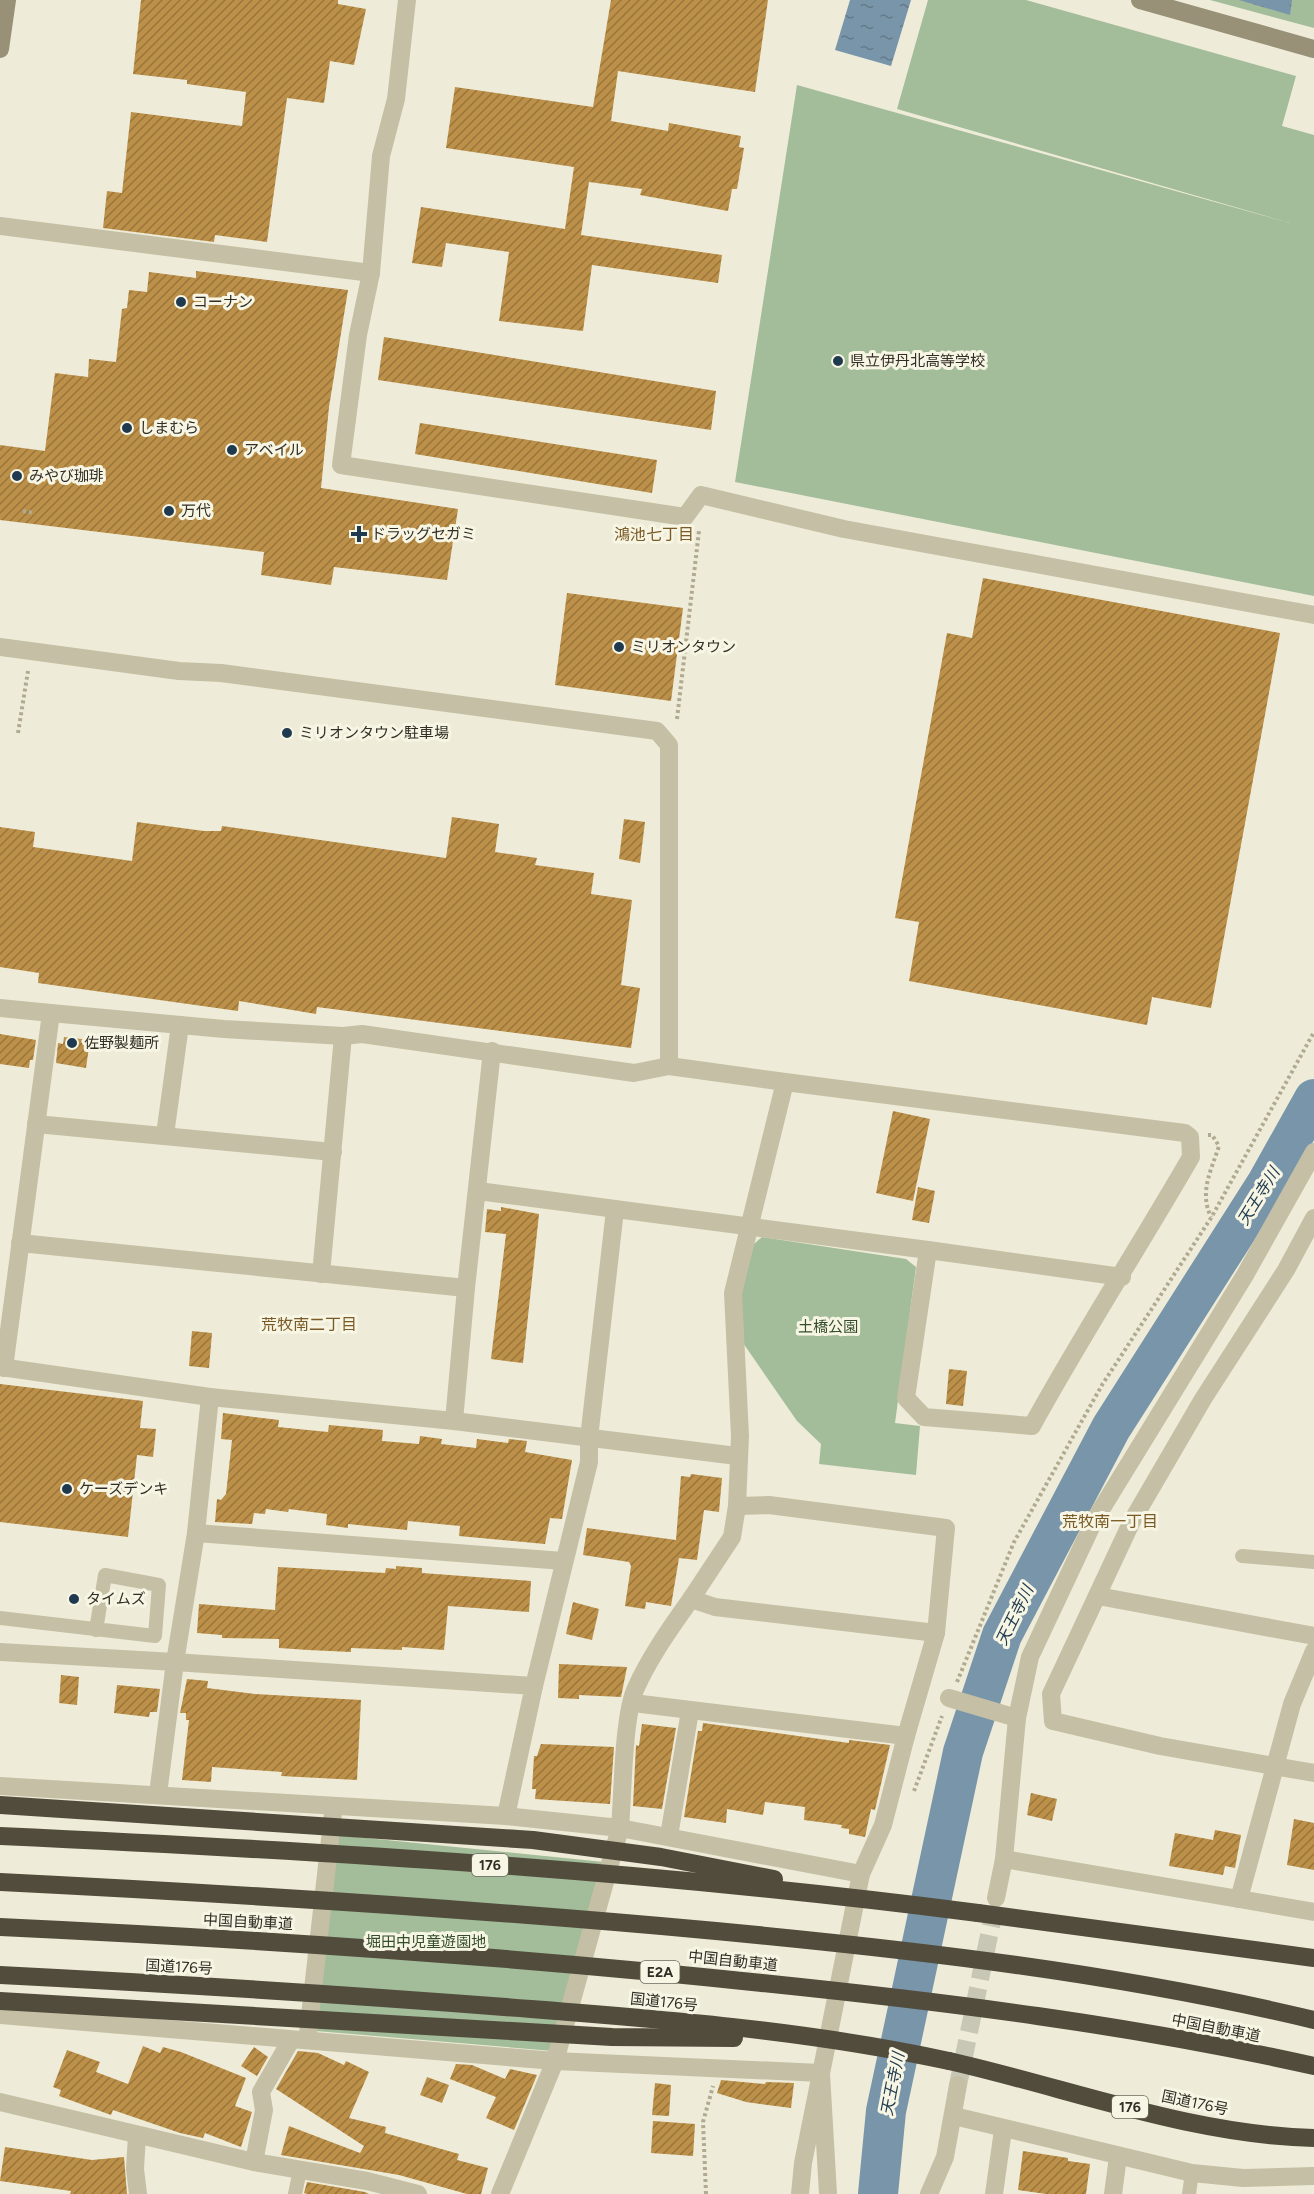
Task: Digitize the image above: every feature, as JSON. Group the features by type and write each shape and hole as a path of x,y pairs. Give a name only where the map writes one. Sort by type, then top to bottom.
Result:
{"highway":[{"path":"0,1805 532,1839 661,1857 871,1899"},
{"name":"176","path":"0,1836 350,1855 632,1875 871,1899 1314,1958"},
{"name":"中国自動車道","path":"0,1882 362,1901 859,1945 1097,1979 1314,2020"},
{"name":"中国自動車道","path":"0,1927 347,1946 638,1969 1020,2013 1157,2035 1314,2066"},
{"name":"国道176号","path":"0,1975 357,1995 617,2016 810,2036 878,2045 949,2061 1196,2123 1248,2132 1314,2138"},
{"path":"0,2001 612,2037 810,2036"}],"street":[{"path":"0,49 7,0"},
{"path":"407,0 396,99 381,156 371,273 358,335 340,465 685,518 701,495 844,529 1314,615"},
{"path":"1140,0 1314,49"},
{"path":"0,226 371,273"},
{"path":"0,647 179,671 221,673 657,731 669,745 669,1066"},
{"path":"0,1008 180,1025 344,1036 362,1035 634,1073 669,1066 1185,1133 1191,1137 1191,1157 1122,1276 1068,1360 1032,1426 924,1417 906,1398 928,1250"},
{"path":"51,1013 2,1368 210,1397 454,1421 737,1456"},
{"path":"165,1135 180,1025"},
{"path":"321,1274 344,1036"},
{"path":"454,1421 492,1052"},
{"path":"500,2194 555,2061 620,1828 629,1717 634,1691 672,1626 732,1538 737,1506 737,1456 740,1436 734,1293 751,1228 750,1215 785,1082"},
{"path":"36,1124 333,1152"},
{"path":"996,1899 1004,1858 1011,1717 1030,1657 1094,1521 1245,1275 1314,1152"},
{"path":"478,1191 1122,1276"},
{"path":"506,1816 563,1561 589,1462 589,1437 615,1210"},
{"path":"1314,1218 1286,1270 1203,1399 1131,1521 1051,1694 1053,1720 1160,1746 1314,1773"},
{"path":"20,1242 466,1288"},
{"path":"158,1794 175,1662 196,1533 210,1397"},
{"path":"737,1506 769,1505 946,1528 936,1633 883,1825 861,1874 803,2163 800,2194"},
{"path":"196,1533 563,1561"},
{"path":"1098,1596 1314,1636"},
{"path":"691,1599 715,1607 936,1633"},
{"path":"1239,1899 1292,1704 1314,1651"},
{"path":"0,1652 534,1686"},
{"path":"953,1699 1011,1717"},
{"path":"633,1703 906,1736"},
{"path":"669,1836 690,1711"},
{"path":"0,1786 506,1816 620,1828 669,1836 861,1874"},
{"path":"254,2162 264,2110 261,2092 299,2041 334,1805"},
{"path":"1004,1858 1314,1912"},
{"path":"0,2015 555,2061 821,2073"},
{"path":"821,2073 828,2194"},
{"path":"929,2194 945,2157 958,2085"},
{"path":"0,2102 38,2109 254,2162 300,2170 337,2186 367,2181 418,2194"},
{"path":"954,2116 1003,2130 1192,2173 1230,2185 1314,2176"},
{"path":"994,2194 1003,2130"},
{"path":"137,2135 135,2169 138,2194"},
{"path":"1113,2194 1118,2157"}],"lane":[{"path":"1242,1556 1314,1562"},
{"path":"0,1618 96,1630 155,1636 159,1584 105,1575 96,1630"},
{"path":"158,1612 183,1615"},
{"path":"296,2194 300,2170"},
{"path":"1189,2194 1192,2173"}],"path":[{"path":"23,511 36,513"},
{"path":"677,719 699,531 685,518"},
{"path":"18,733 28,671"},
{"path":"913,1795 1014,1542 1102,1384 1211,1218 1314,1032"},
{"path":"706,2194 703,2122 719,2068"}],"green space":[{"path":"928,0 1026,0 1296,76 1282,126 1314,135 1314,596 735,482 797,85 1290,223 897,109"},
{"path":"1210,0 1314,0 1314,28"},
{"name":"土橋公園","path":"762,1237 906,1259 916,1267 895,1423 920,1426 916,1475 819,1464 821,1444 797,1421 741,1340 738,1300 754,1244"},
{"name":"堀田中児童遊園地","path":"337,1835 604,1862 553,2051 316,2031"}],"water":[{"path":"850,0 911,0 891,66 835,50"},
{"path":"1239,0 1292,0 1290,15"}],"building":[{"path":"141,0 338,0 338,4 366,9 354,65 330,61 324,103 287,98 267,242 215,235 214,242 103,228 107,191 122,193 131,112 242,126 246,92 187,84 187,80 133,74"},
{"path":"611,0 768,0 755,92 618,71 611,121 668,131 669,123 741,136 739,147 744,148 737,189 732,189 728,211 640,195 642,189 589,182 581,235 722,255 718,283 592,265 583,331 499,321 509,252 446,243 442,267 412,263 421,207 565,229 574,167 446,148 455,87 593,107"},
{"path":"196,271 348,290 329,407 321,488 458,509 447,580 334,567 331,585 261,575 264,552 0,520 0,445 45,451 55,373 88,377 89,359 116,362 122,309 127,308 129,290 147,292 149,272 196,278"},
{"path":"384,337 716,391 711,430 378,380"},
{"path":"420,423 657,460 652,493 415,454"},
{"path":"983,578 1280,633 1211,1008 1152,997 1147,1025 909,981 919,922 895,918 947,633 972,638"},
{"name":"ミリオンタウン","path":"567,593 683,608 671,701 555,685"},
{"path":"452,817 499,824 495,852 537,858 535,865 594,873 591,894 632,900 621,985 640,988 631,1048 317,1007 316,1014 239,1001 238,1011 38,983 39,973 0,967 0,827 35,832 33,847 132,861 137,822 204,831 221,831 222,826 446,858"},
{"path":"624,819 645,822 640,863 619,859"},
{"path":"0,1034 36,1040 33,1060 30,1060 29,1068 0,1064"},
{"path":"64,1037 90,1040 86,1068 56,1063 58,1043 63,1044"},
{"path":"893,1111 930,1119 913,1201 876,1193"},
{"path":"918,1187 935,1191 929,1223 912,1220"},
{"path":"501,1207 539,1214 523,1363 491,1359 506,1234 485,1232 487,1209 501,1211"},
{"path":"192,1331 212,1333 209,1368 189,1366"},
{"path":"949,1369 967,1371 963,1406 946,1404"},
{"name":"ケーズデンキ","path":"0,1384 143,1401 140,1428 156,1429 153,1457 137,1455 128,1537 0,1522"},
{"path":"223,1413 279,1420 278,1427 328,1432 329,1425 383,1430 382,1441 419,1444 420,1436 442,1439 441,1444 476,1448 477,1439 508,1443 509,1439 527,1441 525,1452 572,1460 562,1519 550,1518 545,1544 459,1536 460,1526 408,1521 407,1530 348,1524 348,1528 326,1525 327,1514 289,1509 288,1512 266,1509 265,1514 254,1513 252,1524 215,1522 217,1499 221,1500 226,1494 232,1440 221,1439"},
{"path":"691,1474 722,1478 719,1512 704,1510 697,1560 679,1558 671,1606 646,1602 645,1609 625,1606 631,1566 629,1562 583,1555 587,1528 676,1540 681,1476 690,1477"},
{"path":"396,1566 422,1568 422,1573 531,1581 529,1612 448,1606 444,1650 402,1647 402,1650 351,1648 351,1652 308,1650 279,1648 279,1639 222,1638 222,1635 197,1633 199,1604 275,1610 278,1567 385,1573 386,1568 396,1569"},
{"path":"573,1602 599,1609 592,1640 566,1634"},
{"path":"559,1664 627,1667 621,1697 579,1695 579,1699 558,1698"},
{"path":"61,1675 79,1677 77,1705 59,1703"},
{"path":"187,1679 208,1681 207,1688 255,1694 361,1700 357,1780 281,1776 282,1772 212,1767 211,1782 182,1780 189,1720 186,1720 186,1713 180,1713"},
{"path":"117,1685 160,1689 157,1712 150,1712 149,1717 114,1713"},
{"path":"703,1723 849,1743 849,1740 890,1745 875,1810 871,1809 865,1837 849,1834 849,1829 841,1828 842,1825 804,1820 805,1807 765,1802 763,1815 727,1809 726,1823 684,1817 698,1731 702,1731"},
{"path":"642,1724 676,1728 662,1809 633,1806 636,1745 639,1746"},
{"path":"541,1744 614,1747 610,1804 535,1799 536,1789 532,1789 534,1756 537,1756"},
{"path":"1031,1793 1057,1799 1052,1821 1027,1815"},
{"path":"1294,1819 1314,1823 1314,1870 1287,1865"},
{"path":"1215,1830 1241,1835 1235,1868 1225,1866 1223,1875 1169,1866 1175,1833 1213,1840"},
{"path":"143,2046 160,2053 163,2047 181,2052 246,2078 235,2106 252,2112 241,2147 205,2133 203,2138 180,2133 113,2110 111,2115 59,2096 61,2090 53,2087 67,2050 100,2062 96,2072 128,2084"},
{"path":"254,2047 268,2057 257,2076 241,2066"},
{"path":"298,2051 318,2053 344,2065 346,2061 369,2072 349,2118 386,2127 385,2133 459,2154 457,2160 488,2168 481,2194 467,2194 399,2175 281,2155 289,2126 360,2153 364,2146 276,2089"},
{"path":"456,2064 472,2065 505,2079 510,2069 537,2075 514,2130 486,2118 496,2097 450,2079"},
{"path":"427,2077 449,2085 442,2103 420,2095"},
{"path":"721,2080 765,2084 766,2082 794,2083 791,2108 746,2102 717,2093"},
{"path":"655,2083 671,2085 669,2116 652,2115"},
{"path":"653,2121 695,2124 693,2156 651,2153"},
{"path":"5,2147 92,2160 124,2157 127,2194 70,2194 71,2191 0,2181"},
{"path":"1023,2151 1090,2164 1086,2194 1046,2194 1018,2190"},
{"path":"307,2182 369,2194 307,2194 304,2193"}],"waterway":[{"name":"天王寺川","path":"878,2194 886,2111 963,1752 1002,1635 1111,1428 1267,1183 1314,1099"}],"tunnel":[{"path":"958,2085 996,1902"}],"place":[{"name":"コーナン","path":"181,302"},
{"name":"県立伊丹北高等学校","path":"838,361"},
{"name":"しまむら","path":"127,428"},
{"name":"アベイル","path":"232,450"},
{"name":"みやび珈琲","path":"17,476"},
{"name":"万代","path":"169,511"},
{"name":"ドラッグセガミ","path":"359,534"},
{"name":"ミリオンタウン","path":"619,647"},
{"name":"ミリオンタウン駐車場","path":"287,733"},
{"name":"佐野製麺所","path":"72,1043"},
{"name":"ケーズデンキ","path":"67,1489"},
{"name":"タイムズ","path":"74,1599"}],"district":[{"name":"鴻池七丁目","path":"654,534"},
{"name":"荒牧南二丁目","path":"309,1324"},
{"name":"荒牧南一丁目","path":"1110,1521"}]}
